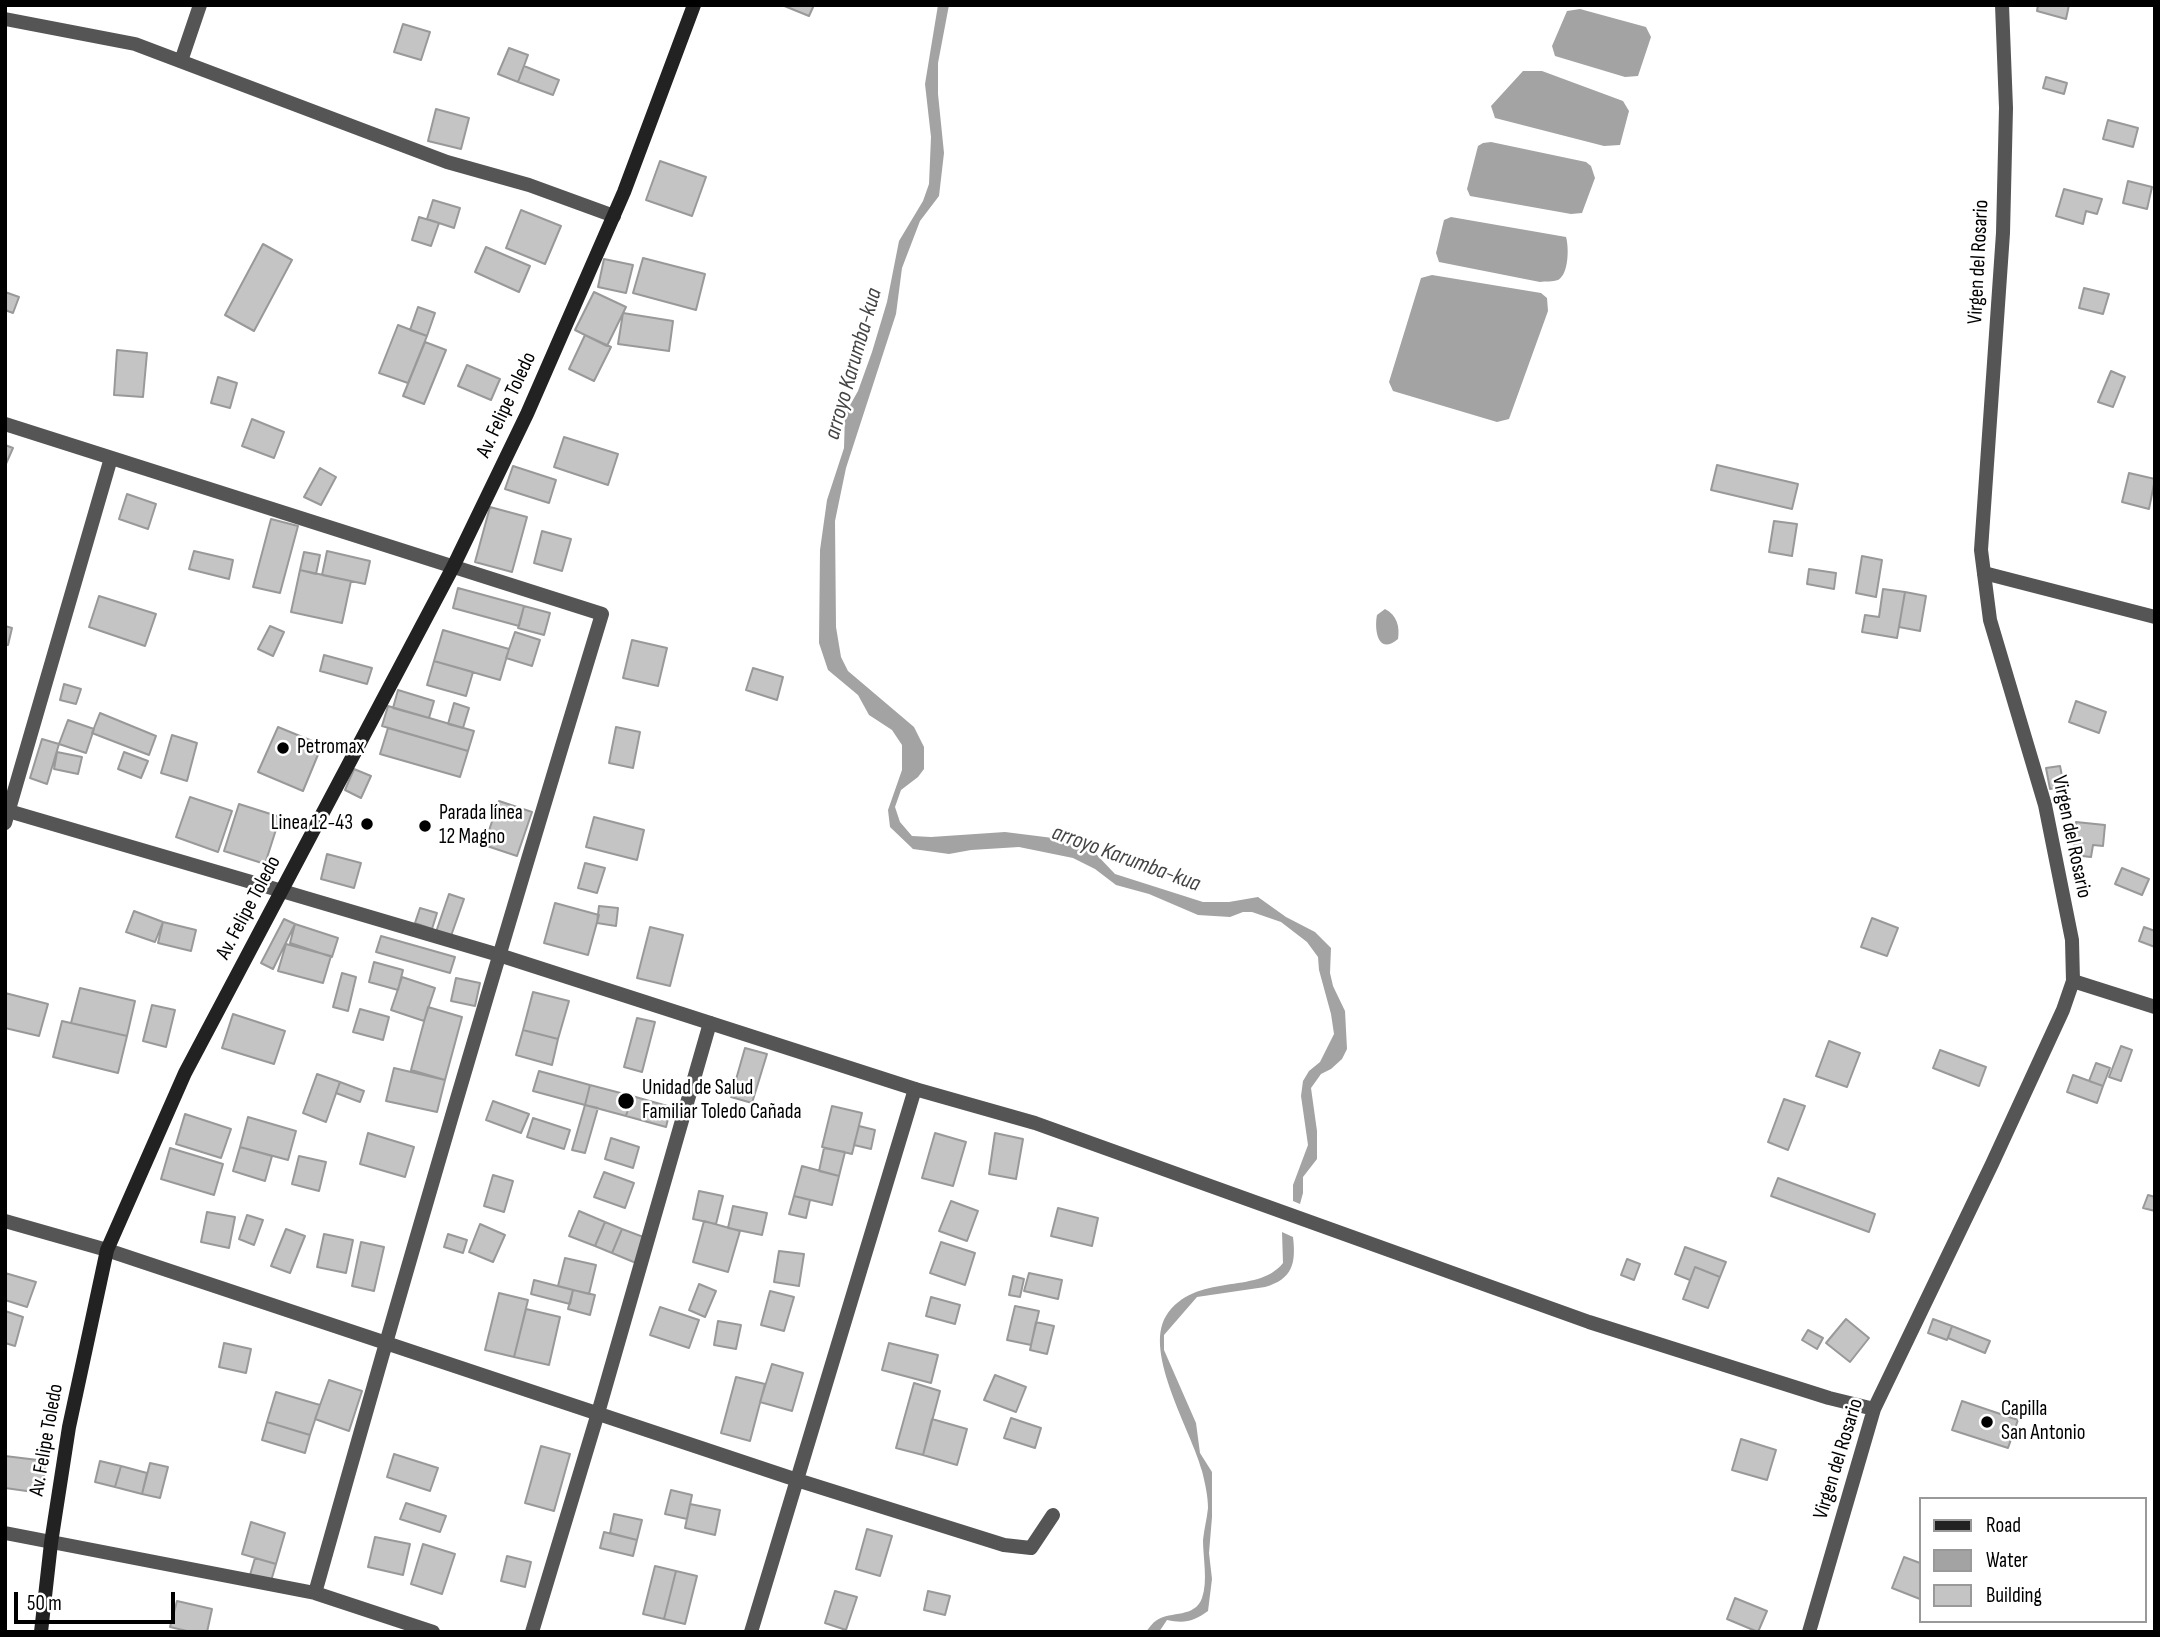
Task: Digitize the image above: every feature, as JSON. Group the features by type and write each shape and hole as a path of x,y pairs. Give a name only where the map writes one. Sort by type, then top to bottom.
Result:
{"main road":[{"name":"Av. Felipe Toledo","path":"41,1632 51,1543 69,1427 107,1250 185,1073 453,567 527,414 614,216 694,5"}],"street":[{"path":"181,61 200,5"},
{"name":"Virgen del Rosario","path":"1809,1632 1874,1409 1992,1164 2063,1010 2073,981 2072,940 2045,805 1990,620 1981,550 2003,233 2006,108 2002,5"},
{"path":"5,19 135,44 447,162 529,185 614,216"},
{"path":"5,424 602,614 499,955 315,1593"},
{"path":"111,458 6,815 282,891 499,955 915,1089 1035,1123 1589,1322 1829,1398 1874,1409"},
{"path":"1984,573 2155,617"},
{"path":"2073,981 2155,1007"},
{"path":"532,1632 710,1023"},
{"path":"751,1632 915,1089"},
{"path":"5,1221 107,1250 797,1480 1004,1545 1031,1548 1053,1515"},
{"path":"5,1533 315,1593 433,1632"}],"water":[{"path":"938,5 949,5 938,63 944,153 939,196 920,221 902,268 896,314 846,468 835,521 836,627 841,657 848,671 914,727 924,747 924,769 901,790 895,807 900,822 912,836 1005,832 1069,840 1096,854 1115,874 1203,902 1229,902 1258,897 1286,917 1315,932 1331,948 1330,973 1345,1011 1347,1049 1342,1059 1321,1074 1311,1088 1317,1131 1317,1159 1303,1177 1300,1204 1293,1201 1293,1185 1308,1145 1301,1096 1303,1081 1309,1071 1320,1062 1334,1034 1318,957 1307,942 1281,922 1252,912 1230,917 1198,915 1149,894 1116,885 1095,869 1073,858 1019,847 949,854 913,849 890,827 888,810 902,770 902,745 892,730 869,715 858,695 828,670 819,643 820,550 827,500 844,448 845,414 858,391 872,352 887,302 899,241 923,201 929,184 931,137 925,84"},
{"path":"1580,9 1646,27 1651,37 1638,76 1625,77 1555,56 1552,46 1567,11"},
{"path":"1523,71 1542,71 1623,101 1629,111 1620,145 1604,146 1495,118 1491,106"},
{"path":"1491,142 1586,162 1591,166 1595,178 1582,213 1571,214 1470,196 1467,189 1478,146"},
{"path":"1451,217 1566,237 1568,253 1562,277 1554,281 1540,282 1439,262 1436,253 1444,220"},
{"path":"1432,275 1541,293 1547,298 1548,311 1509,419 1497,422 1393,391 1389,382 1421,278"},
{"path":"1385,609 1395,618 1398,630 1398,639 1386,645 1379,639 1376,627 1377,615"},
{"path":"1282,1232 1293,1237 1293,1262 1287,1275 1265,1287 1197,1297 1164,1335 1164,1350 1196,1423 1200,1453 1212,1472 1209,1553 1212,1579 1208,1611 1189,1621 1167,1620 1159,1632 1146,1632 1163,1617 1194,1609 1202,1598 1205,1584 1203,1540 1208,1508 1206,1490 1197,1455 1165,1371 1161,1332 1166,1316 1178,1302 1193,1293 1258,1279 1272,1273 1283,1263"}],"building":[{"path":"782,5 814,5 809,16"},
{"path":"2038,5 2069,5 2066,19 2037,11"},
{"path":"403,24 430,32 421,60 394,52"},
{"path":"509,48 528,55 518,82 498,74"},
{"path":"524,66 559,80 553,95 518,82"},
{"path":"2046,77 2067,83 2064,94 2043,88"},
{"path":"436,109 469,118 461,149 428,141"},
{"path":"2108,120 2138,128 2133,147 2103,139"},
{"path":"660,161 706,177 692,216 646,200"},
{"path":"2128,181 2152,187 2147,209 2123,203"},
{"path":"2064,189 2102,199 2097,214 2086,211 2083,224 2056,216"},
{"path":"433,200 460,208 454,228 427,219"},
{"path":"521,210 561,226 545,264 506,248"},
{"path":"419,217 439,223 431,246 412,240"},
{"path":"263,244 292,260 254,331 225,315"},
{"path":"486,247 530,266 519,292 475,272"},
{"path":"643,258 705,274 696,310 633,293"},
{"path":"604,259 633,265 626,293 598,287"},
{"path":"2084,288 2109,294 2103,314 2079,308"},
{"path":"5,292 19,297 13,313 5,310"},
{"path":"594,292 626,307 607,346 575,330"},
{"path":"418,307 435,313 427,336 410,330"},
{"path":"623,313 673,321 669,351 618,344"},
{"path":"398,325 427,336 408,383 379,373"},
{"path":"585,335 611,347 594,381 569,369"},
{"path":"425,342 446,350 424,404 403,396"},
{"path":"117,350 147,353 143,397 114,395"},
{"path":"467,365 500,379 491,400 458,386"},
{"path":"2111,371 2125,377 2113,407 2098,402"},
{"path":"218,377 237,383 230,408 211,403"},
{"path":"252,419 284,432 274,458 242,446"},
{"path":"564,437 618,454 608,485 554,467"},
{"path":"5,445 13,448 5,466"},
{"path":"1717,465 1798,484 1792,509 1711,490"},
{"path":"513,466 556,480 549,503 505,489"},
{"path":"320,468 336,477 321,505 304,497"},
{"path":"2129,473 2155,479 2149,509 2122,502"},
{"path":"127,494 156,504 148,529 119,519"},
{"path":"490,507 527,517 512,572 475,562"},
{"path":"271,519 298,526 280,593 253,587"},
{"path":"1774,521 1797,524 1792,556 1769,552"},
{"path":"542,531 571,539 562,571 534,563"},
{"path":"194,551 233,560 229,579 189,569"},
{"path":"327,551 370,561 365,584 322,575"},
{"path":"304,552 320,555 316,574 300,570"},
{"path":"1862,556 1882,560 1876,597 1856,593"},
{"path":"1809,569 1836,573 1834,589 1807,584"},
{"path":"300,570 351,581 342,623 291,612"},
{"path":"458,588 524,606 519,626 453,608"},
{"path":"1883,589 1905,592 1897,638 1862,632 1865,615 1879,617"},
{"path":"1905,592 1926,596 1920,631 1899,627"},
{"path":"99,596 156,614 145,646 89,627"},
{"path":"524,606 550,613 544,635 518,628"},
{"path":"5,626 12,628 8,645 5,645"},
{"path":"270,626 284,632 273,656 258,649"},
{"path":"443,630 509,649 500,680 434,661"},
{"path":"515,632 540,640 532,666 506,658"},
{"path":"632,640 667,648 658,686 623,678"},
{"path":"324,655 372,668 367,684 320,671"},
{"path":"434,661 473,672 466,696 427,685"},
{"path":"753,668 783,677 777,700 746,690"},
{"path":"64,684 81,689 76,704 60,700"},
{"path":"398,690 434,701 429,718 393,708"},
{"path":"2076,701 2106,712 2099,733 2069,722"},
{"path":"454,703 469,708 463,728 448,724"},
{"path":"388,706 474,731 468,751 382,726"},
{"path":"100,713 156,736 149,755 92,733"},
{"path":"68,720 94,729 86,753 59,744"},
{"path":"278,727 322,745 303,791 258,772"},
{"path":"616,727 640,732 633,768 609,763"},
{"path":"388,728 468,751 460,777 380,754"},
{"path":"172,735 197,743 187,781 161,773"},
{"path":"42,739 59,744 47,784 30,778"},
{"path":"57,752 82,757 78,774 54,769"},
{"path":"124,752 148,761 141,778 118,769"},
{"path":"2060,766 2064,786 2050,789 2046,768"},
{"path":"354,769 371,776 361,798 345,790"},
{"path":"190,797 232,811 218,852 176,837"},
{"path":"499,801 532,812 517,856 484,845"},
{"path":"239,804 280,817 265,864 224,851"},
{"path":"594,817 644,830 637,860 586,847"},
{"path":"2076,822 2105,825 2103,846 2093,845 2091,857 2073,855"},
{"path":"327,854 361,863 354,888 321,879"},
{"path":"585,863 605,868 597,893 578,888"},
{"path":"2122,868 2149,879 2142,895 2115,884"},
{"path":"449,894 464,899 451,936 436,932"},
{"path":"555,903 599,915 588,955 544,943"},
{"path":"599,906 618,908 616,926 597,923"},
{"path":"420,908 437,913 432,929 415,923"},
{"path":"134,911 163,922 155,942 126,932"},
{"path":"1872,918 1898,928 1887,956 1861,947"},
{"path":"284,919 295,924 273,969 261,963"},
{"path":"163,922 196,930 191,951 158,943"},
{"path":"295,924 338,938 332,957 290,943"},
{"path":"650,927 683,935 670,986 637,978"},
{"path":"2144,927 2155,931 2155,947 2139,941"},
{"path":"381,936 455,957 450,973 376,952"},
{"path":"286,944 331,956 323,983 278,971"},
{"path":"374,962 403,970 398,990 369,982"},
{"path":"342,973 356,977 348,1011 333,1007"},
{"path":"402,977 435,988 424,1021 391,1010"},
{"path":"456,978 480,983 475,1006 451,1001"},
{"path":"80,988 135,1001 127,1036 71,1023"},
{"path":"533,992 569,1001 558,1039 523,1030"},
{"path":"5,993 48,1004 39,1036 5,1028"},
{"path":"152,1005 175,1010 166,1047 143,1041"},
{"path":"428,1007 462,1017 445,1080 411,1070"},
{"path":"360,1009 389,1017 383,1040 353,1032"},
{"path":"233,1014 285,1031 274,1064 222,1048"},
{"path":"637,1018 655,1022 642,1072 624,1067"},
{"path":"62,1021 127,1036 118,1073 53,1057"},
{"path":"523,1030 558,1039 552,1065 516,1055"},
{"path":"1829,1041 1860,1053 1847,1087 1816,1076"},
{"path":"2121,1046 2132,1050 2121,1081 2109,1077"},
{"path":"745,1048 767,1054 752,1103 731,1097"},
{"path":"1940,1050 1986,1067 1979,1086 1933,1068"},
{"path":"2096,1063 2110,1068 2103,1086 2089,1081"},
{"path":"394,1068 445,1080 437,1112 386,1101"},
{"path":"539,1071 590,1085 585,1105 533,1091"},
{"path":"317,1074 340,1082 326,1122 303,1113"},
{"path":"2073,1075 2103,1086 2097,1103 2067,1092"},
{"path":"340,1082 364,1091 360,1102 336,1093"},
{"path":"590,1085 632,1096 626,1116 585,1105"},
{"path":"632,1096 671,1107 666,1127 626,1116"},
{"path":"1784,1099 1805,1106 1788,1150 1768,1142"},
{"path":"493,1101 529,1114 521,1133 486,1120"},
{"path":"585,1105 598,1108 585,1153 572,1150"},
{"path":"832,1106 862,1113 852,1154 822,1147"},
{"path":"185,1114 231,1129 221,1158 176,1144"},
{"path":"248,1117 296,1131 288,1160 240,1147"},
{"path":"533,1118 570,1130 564,1149 527,1137"},
{"path":"859,1126 875,1130 871,1149 854,1145"},
{"path":"368,1133 414,1147 405,1177 360,1164"},
{"path":"935,1133 966,1142 953,1186 922,1178"},
{"path":"995,1133 1023,1139 1016,1179 989,1174"},
{"path":"611,1138 639,1147 633,1168 605,1159"},
{"path":"240,1147 272,1156 265,1181 233,1171"},
{"path":"170,1148 223,1164 214,1195 161,1179"},
{"path":"824,1148 845,1152 839,1176 819,1171"},
{"path":"299,1156 326,1162 319,1191 292,1184"},
{"path":"802,1166 839,1176 832,1205 794,1196"},
{"path":"604,1172 634,1183 625,1208 594,1197"},
{"path":"493,1175 513,1181 504,1212 484,1206"},
{"path":"1778,1178 1875,1214 1869,1232 1771,1196"},
{"path":"699,1191 723,1196 716,1224 693,1219"},
{"path":"2148,1195 2155,1197 2155,1211 2143,1208"},
{"path":"794,1196 810,1200 806,1218 789,1214"},
{"path":"951,1201 978,1211 967,1241 939,1231"},
{"path":"733,1206 767,1213 762,1235 728,1228"},
{"path":"1058,1208 1098,1218 1092,1246 1051,1236"},
{"path":"579,1211 605,1222 595,1246 569,1236"},
{"path":"207,1212 235,1217 229,1248 201,1242"},
{"path":"247,1215 263,1220 254,1245 239,1239"},
{"path":"704,1221 740,1231 728,1272 693,1262"},
{"path":"605,1222 622,1229 612,1253 595,1246"},
{"path":"480,1224 505,1235 493,1262 469,1252"},
{"path":"286,1229 305,1236 290,1273 271,1266"},
{"path":"622,1229 646,1238 636,1263 612,1253"},
{"path":"324,1234 353,1240 346,1273 317,1267"},
{"path":"448,1234 467,1240 463,1253 444,1247"},
{"path":"361,1242 384,1247 374,1291 352,1286"},
{"path":"941,1242 975,1253 965,1285 930,1273"},
{"path":"1685,1247 1726,1262 1720,1277 1695,1267 1690,1280 1675,1274"},
{"path":"779,1251 804,1254 799,1286 774,1282"},
{"path":"565,1258 596,1265 589,1294 558,1286"},
{"path":"1627,1259 1640,1264 1634,1280 1621,1275"},
{"path":"1695,1267 1720,1277 1708,1308 1683,1299"},
{"path":"5,1273 36,1282 27,1307 5,1300"},
{"path":"1029,1273 1062,1280 1058,1299 1024,1291"},
{"path":"1013,1276 1024,1279 1020,1297 1009,1295"},
{"path":"534,1280 573,1290 570,1304 531,1294"},
{"path":"699,1284 716,1291 705,1317 689,1310"},
{"path":"573,1290 595,1295 590,1315 568,1309"},
{"path":"770,1291 794,1297 784,1331 761,1325"},
{"path":"499,1293 528,1300 514,1357 485,1350"},
{"path":"931,1297 960,1305 955,1324 926,1316"},
{"path":"1015,1306 1039,1311 1031,1345 1007,1340"},
{"path":"660,1307 699,1320 689,1348 650,1335"},
{"path":"526,1309 560,1317 549,1365 514,1357"},
{"path":"5,1311 23,1317 15,1346 5,1343"},
{"path":"1846,1319 1869,1338 1850,1362 1826,1343"},
{"path":"1933,1319 1952,1326 1947,1340 1928,1333"},
{"path":"718,1321 741,1325 736,1349 714,1345"},
{"path":"1036,1322 1054,1326 1047,1354 1030,1350"},
{"path":"1952,1326 1990,1341 1985,1353 1948,1338"},
{"path":"1808,1330 1823,1338 1817,1349 1802,1340"},
{"path":"224,1343 251,1349 246,1373 219,1367"},
{"path":"889,1343 938,1355 931,1383 882,1370"},
{"path":"772,1364 803,1373 792,1411 760,1402"},
{"path":"995,1375 1026,1387 1016,1412 984,1400"},
{"path":"736,1377 765,1384 750,1441 721,1433"},
{"path":"329,1380 362,1391 349,1431 315,1419"},
{"path":"914,1383 940,1391 923,1455 896,1448"},
{"path":"276,1392 320,1405 310,1435 267,1422"},
{"path":"1962,1401 2018,1420 2008,1448 1952,1430"},
{"path":"1011,1418 1041,1428 1035,1448 1004,1438"},
{"path":"932,1419 967,1429 957,1465 923,1455"},
{"path":"267,1422 310,1435 305,1453 262,1440"},
{"path":"1741,1439 1776,1450 1767,1480 1732,1470"},
{"path":"541,1446 570,1454 554,1511 525,1503"},
{"path":"394,1454 438,1468 430,1491 387,1477"},
{"path":"5,1456 46,1461 41,1493 5,1488"},
{"path":"100,1461 121,1466 115,1487 95,1482"},
{"path":"150,1463 168,1467 160,1498 142,1494"},
{"path":"121,1466 147,1473 142,1494 115,1487"},
{"path":"671,1490 692,1495 687,1519 665,1514"},
{"path":"406,1503 446,1516 440,1532 400,1519"},
{"path":"690,1504 720,1510 715,1535 685,1528"},
{"path":"614,1514 642,1520 637,1540 610,1533"},
{"path":"251,1522 285,1533 276,1564 242,1554"},
{"path":"867,1529 892,1536 880,1576 856,1569"},
{"path":"604,1532 637,1540 633,1556 600,1548"},
{"path":"375,1537 410,1544 403,1575 368,1567"},
{"path":"423,1544 455,1554 442,1594 411,1584"},
{"path":"507,1556 531,1562 525,1587 501,1581"},
{"path":"1904,1557 1918,1562 1918,1598 1892,1588"},
{"path":"255,1558 276,1564 271,1581 250,1575"},
{"path":"655,1566 676,1571 664,1619 643,1614"},
{"path":"676,1571 697,1576 685,1624 664,1619"},
{"path":"835,1591 857,1597 846,1630 825,1623"},
{"path":"928,1591 950,1596 945,1615 924,1610"},
{"path":"1735,1598 1767,1611 1758,1632 1727,1619"},
{"path":"177,1601 212,1609 207,1632 191,1632 170,1627"}],"place":[{"name":"Petromax","path":"283,748"},
{"name":"Linea 12-43","path":"367,824"},
{"name":"Parada línea 12 Magno","path":"425,826"},
{"name":"Unidad de Salud Familiar Toledo Cañada","path":"626,1101"},
{"name":"Capilla San Antonio","path":"1987,1422"}],"water label":[{"name":"arroyo Karumba-kua","path":"854,364"},
{"name":"arroyo Karumba-kua","path":"1126,859"}]}
